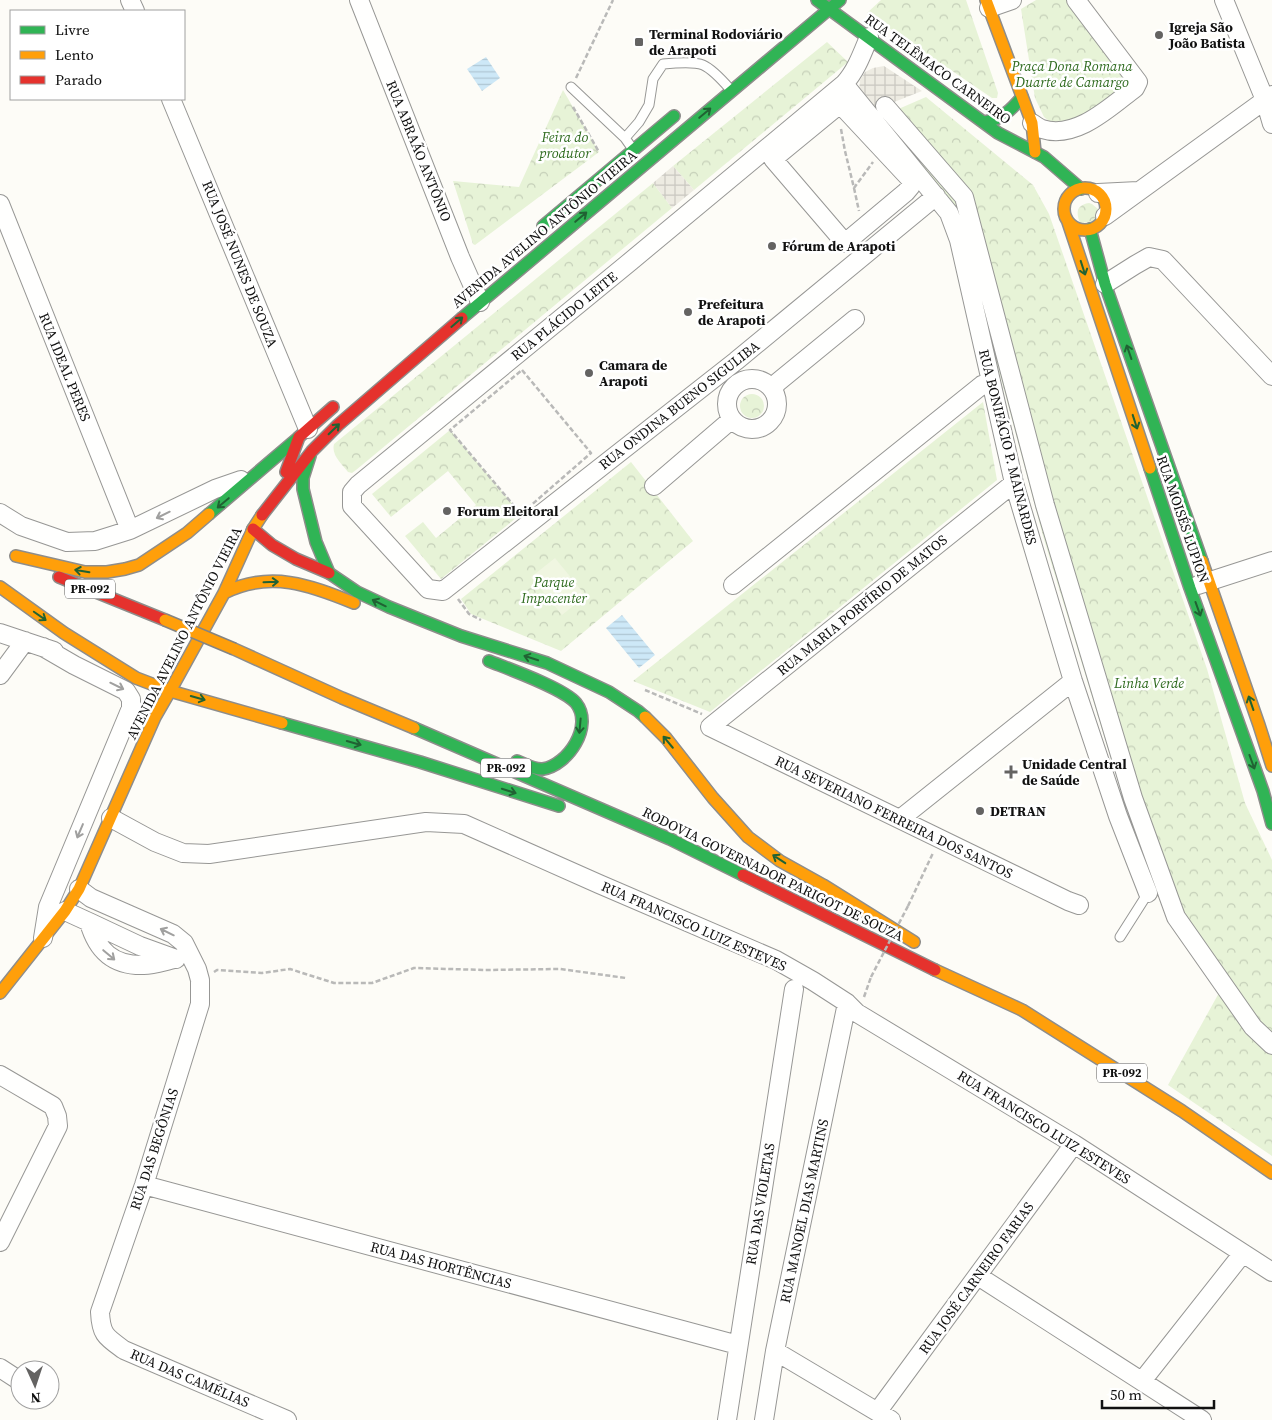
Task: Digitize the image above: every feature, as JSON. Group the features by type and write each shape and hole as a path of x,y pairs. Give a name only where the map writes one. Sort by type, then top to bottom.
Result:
{"main road":[{"name":"RUA TELÊMACO CARNEIRO","path":"817,0 986,122 998,133 1040,154"},
{"name":"AVENIDA AVELINO ANTÔNIO VIEIRA","path":"0,993 72,900 111,818 155,717 224,593 253,530 265,510 312,451 338,425 480,302 840,0"},
{"path":"988,4 1032,123 1040,154 1051,175"},
{"path":"986,122 997,121 1006,115 1022,97"},
{"name":"AVENIDA AVELINO ANTÔNIO VIEIRA","path":"534,233 684,108"},
{"path":"1040,154 1089,191 1103,198 1105,216 1098,226 1090,230 1074,227 1068,222 1057,193"},
{"path":"1063,210 1064,202 1075,190 1089,191"},
{"name":"RUA MOISÉS LUPION","path":"1068,222 1190,588 1263,791 1272,824"},
{"name":"RUA MOISÉS LUPION","path":"1090,230 1105,284 1272,766"},
{"name":"AVENIDA AVELINO ANTÔNIO VIEIRA","path":"279,492 304,433 338,403"},
{"path":"255,474 304,433"},
{"path":"312,451 303,478 303,489 316,542 329,573"},
{"name":"RODOVIA GOVERNADOR PARIGOT DE SOUZA","path":"255,474 187,533 139,565 124,570 85,572 12,554 40,569 234,649 342,698 670,839 964,984 1022,1010 1182,1112 1272,1174"},
{"path":"253,530 272,545 329,573 357,592 389,607 461,636 547,663 609,692 638,712 666,738 713,798 748,837 780,860 923,948"},
{"path":"224,593 248,583 289,581 316,588 447,643"},
{"path":"0,588 64,633 136,678 170,691 420,762 570,810"},
{"path":"342,698 385,709 539,770 558,763 574,747 581,730 577,704 565,694 483,658"},
{"path":"1241,731 1259,725"},
{"path":"588,816 670,839"},
{"path":"937,959 964,984"}],"street":[{"name":"RUA ABRAÃO ANTÔNIO","path":"359,0 460,257 480,302"},
{"path":"988,4 1012,0"},
{"path":"1032,123 1043,129 1059,131 1072,129 1088,123 1137,85 1138,82 1076,0"},
{"path":"1224,0 1268,97 1272,124"},
{"name":"RUA PLÁCIDO LEITE","path":"443,591 428,589 352,506 352,492 365,479 616,274 844,84 858,63 869,37"},
{"name":"RUA BONIFÁCIO P. MAINARDES","path":"844,84 949,213 959,240 1014,483 1073,681 1118,816 1148,893"},
{"path":"1105,216 1268,97"},
{"name":"RUA JOSÉ NUNES DE SOUZA","path":"171,100 304,433"},
{"path":"840,104 911,180 911,186 906,192 845,243 773,159 840,104"},
{"path":"885,106 964,197 1045,505 1133,798 1176,917 1253,1026 1272,1045"},
{"path":"1089,191 1138,192"},
{"name":"RUA ONDINA BUENO SIGULIBA","path":"443,591 736,360 936,196"},
{"name":"RUA IDEAL PERES","path":"0,204 130,530"},
{"path":"1105,284 1149,257 1162,260 1272,376"},
{"path":"772,389 855,319"},
{"path":"736,360 747,379"},
{"path":"747,379 761,380 772,389 777,397 778,405 773,420 767,426 750,430 742,428 731,420 727,410 728,395 738,383 747,379"},
{"path":"710,380 728,395"},
{"path":"733,585 982,385 991,381"},
{"path":"654,486 731,420"},
{"path":"0,513 21,526 67,542 95,541 130,530 215,489 255,474"},
{"name":"RUA MARIA PORFÍRIO DE MATOS","path":"710,727 1014,483"},
{"path":"1190,588 1272,561"},
{"path":"0,633 136,678"},
{"path":"0,675 25,641"},
{"path":"43,647 126,691 131,699 131,708 48,907 43,938"},
{"path":"900,819 1073,681"},
{"name":"RUA SEVERIANO FERREIRA DOS SANTOS","path":"710,727 1079,905"},
{"name":"RUA FRANCISCO LUIZ ESTEVES","path":"111,818 154,842 183,853 209,854 426,822 464,824 776,960 814,981 847,1003 857,1014 1074,1144 1272,1272"},
{"name":"RUA DAS BEGÔNIAS","path":"72,900 91,898 172,934 184,943 198,974 200,1004 144,1185 100,1312 100,1327"},
{"path":"72,900 89,922 93,936 110,957 119,962 146,965 175,959"},
{"path":"89,922 140,946 175,959 198,974"},
{"name":"RUA DAS VIOLETAS","path":"727,1420 794,989"},
{"name":"RUA MANOEL DIAS MARTINS","path":"764,1420 775,1351 847,1003"},
{"path":"0,1075 53,1106 58,1126 0,1242"},
{"name":"RUA JOSÉ CARNEIRO FARIAS","path":"885,1416 978,1276 1074,1144"},
{"name":"RUA DAS HORTÊNCIAS","path":"144,1185 738,1345"},
{"path":"1142,1381 1243,1253"},
{"path":"978,1276 1202,1420"},
{"name":"RUA DAS CAMÉLIAS","path":"100,1327 106,1337 124,1350 287,1420"},
{"path":"775,1351 885,1416"}],"lane":[{"path":"625,138 649,105 653,78 663,64 703,65 721,78 732,90"},
{"path":"571,87 625,138 645,164"},
{"path":"1120,937 1148,893"}],"path":[{"path":"599,152 567,96 614,0"},
{"path":"840,104 838,116 844,151 854,188 873,162 885,152"},
{"path":"522,370 591,453 521,514 450,430 522,370"},
{"path":"871,977 933,853"},
{"path":"198,974 217,970 262,973 290,969 334,984 372,983 414,968 485,970 560,969 626,978"}],"green space":[{"path":"881,0 966,0 998,93 997,98 992,98 867,13"},
{"name":"Praça Dona Romana Duarte de Camargo","path":"1036,0 1068,0 1128,84 1082,119 1055,126 1044,117 1035,98 1021,9"},
{"path":"827,42 848,62 694,190 673,166"},
{"name":"Feira do produtor","path":"563,90 599,152 475,245 473,244 453,181 519,187"},
{"name":"Linha Verde","path":"926,97 1033,185 1049,214 1207,669 1245,803 1272,860 1272,1156 1168,1085 1220,991 1170,919 1154,882 1119,785 1043,536 963,236 880,117"},
{"path":"653,183 672,208 356,470 352,473 348,472 334,452 334,444"},
{"path":"1089,203 1098,209 1097,221 1080,223 1078,210"},
{"path":"752,394 760,398 764,406 760,414 752,418 744,414 740,406 744,398"},
{"path":"983,402 997,480 710,712 633,681"},
{"path":"450,430 521,514 441,579 405,536 423,522 436,538 476,505 448,471 391,517 372,494"},
{"name":"Parque Impacenter","path":"631,462 693,541 561,651 471,614 461,599"},
{"path":"555,558 586,596 562,615 531,577"}],"shaded area":[{"path":"884,66 922,91 874,110 859,91 860,80 865,72"},
{"path":"673,166 694,190 672,208 653,183"}],"water":[{"path":"486,57 500,78 482,91 467,69"},
{"path":"622,615 655,655 639,668 606,628"}],"traffic: fast":[{"path":"817,0 998,133 1044,157 1081,189"},
{"path":"462,318 840,0"},
{"path":"985,122 996,119 1006,113 1022,97"},
{"path":"543,226 674,116"},
{"path":"1090,229 1105,284 1202,561"},
{"path":"209,514 298,438"},
{"path":"310,456 303,478 303,489 316,542 329,573 357,592 389,607 461,636 547,663 609,692 645,717"},
{"path":"1150,468 1190,588 1263,791 1272,824"},
{"path":"489,661 560,691 576,703 581,712 582,722 576,743 561,760 543,769 533,768 517,761"},
{"path":"282,723 420,762 559,806"},
{"path":"414,728 670,839 743,875"}],"traffic: slow":[{"path":"986,0 1032,123 1035,152"},
{"path":"1085,188 1100,194 1106,209 1100,224 1085,230 1070,224 1064,209 1070,194 1085,188"},
{"path":"1068,222 1150,468"},
{"path":"16,556 85,572 107,572 125,569 139,565 187,533 209,514"},
{"path":"170,691 224,593 253,529 262,515"},
{"path":"1202,561 1272,766"},
{"path":"224,593 241,586 274,581 306,586 354,603"},
{"path":"0,587 64,633 136,678 170,691 282,723"},
{"path":"165,620 234,649"},
{"path":"234,649 414,728"},
{"path":"0,993 65,911 79,889 155,717 170,691"},
{"path":"645,717 666,738 713,798 748,837 780,861 823,885 914,942"},
{"path":"935,970 1022,1010 1182,1111 1272,1173"}],"traffic: jam":[{"path":"262,515 312,451 338,425 462,318"},
{"path":"286,472 299,437 333,407"},
{"path":"253,529 272,545 296,559 329,573"},
{"path":"59,577 165,620"},
{"path":"743,875 935,970"}],"place":[{"name":"Igreja São João Batista","path":"1159,35"},
{"name":"Terminal Rodoviário de Arapoti","path":"639,42"},
{"name":"Fórum de Arapoti","path":"772,246"},
{"name":"Prefeitura de Arapoti","path":"688,312"},
{"name":"Camara de Arapoti","path":"589,373"},
{"name":"Forum Eleitoral","path":"447,511"},
{"name":"Unidade Central de Saúde","path":"1011,772"},
{"name":"DETRAN","path":"980,811"}]}
